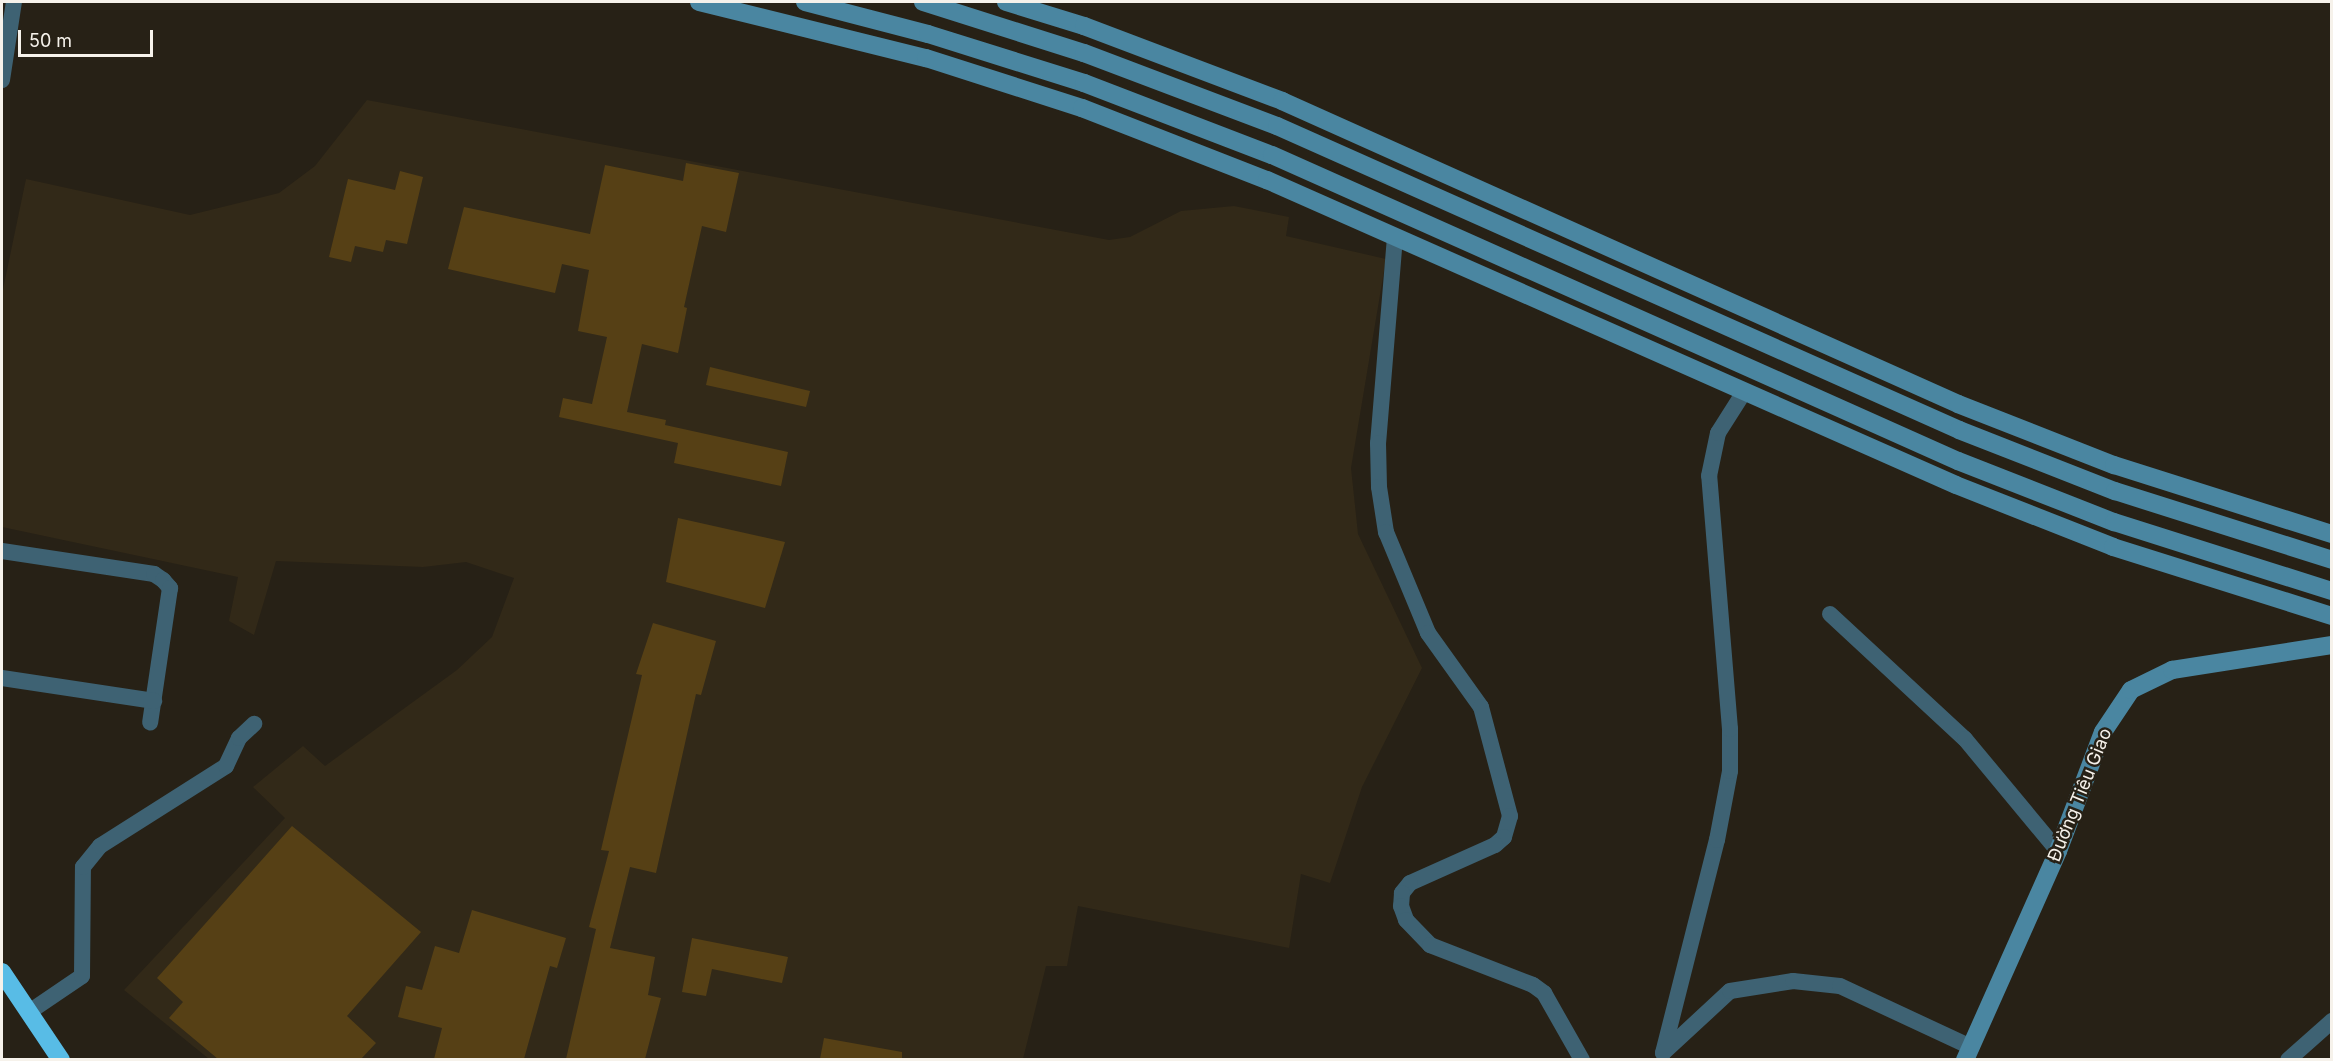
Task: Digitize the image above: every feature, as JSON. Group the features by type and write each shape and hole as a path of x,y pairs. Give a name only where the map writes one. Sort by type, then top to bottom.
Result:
{"highway":[{"path":"2,973 61,1059"}],"street":[{"path":"2,80 6,19 14,2"},
{"path":"699,2 926,58 1082,108 1267,180 1956,485 2112,547 2331,616"},
{"path":"805,2 928,34 1084,83 1272,155 1958,461 2114,522 2331,591"},
{"path":"923,2 1084,53 1277,126 1959,430 2115,491 2331,560"},
{"path":"1006,2 1084,26 1282,101 1958,404 2114,465 2331,534"},
{"path":"1395,237 1378,443 1379,487 1386,532 1428,633 1481,707 1510,816 1504,837 1495,845 1410,883 1402,893 1401,906 1406,920 1430,945 1533,985 1544,993 1582,1059"},
{"path":"1802,417 1836,349"},
{"path":"1660,1056 1717,840 1730,771 1730,729 1709,476 1718,433 1744,392"},
{"path":"2,551 154,574 170,588 150,723"},
{"path":"1830,614 1965,739 2058,851"},
{"name":"Đường Tiêu Giao","path":"1968,1053 2058,851 2103,732 2131,690 2172,670 2331,645"},
{"path":"2,678 153,701"},
{"path":"29,1012 82,976 83,867 100,846 226,766 239,738 254,724"},
{"path":"1660,1056 1730,991 1793,981 1840,986 1968,1053"},
{"path":"2288,1059 2331,1021"}],"shaded area":[{"path":"367,100 1109,240 1130,237 1181,211 1234,206 1289,217 1286,236 1386,259 1351,468 1358,534 1422,668 1362,787 1330,883 1301,874 1289,948 1078,906 1067,966 1046,966 1023,1059 209,1059 124,990 285,818 253,787 303,746 325,766 457,670 492,637 514,578 466,562 423,567 276,561 254,635 229,621 238,577 2,527 2,294 26,179 190,215 279,193 315,166"}],"building":[{"path":"686,163 739,173 726,232 702,226 684,307 687,308 678,353 642,344 627,412 666,420 665,425 788,452 781,486 674,463 678,443 559,417 563,398 592,404 607,337 578,331 589,270 562,264 555,293 448,269 464,207 590,234 605,165 683,181"},
{"path":"400,171 423,177 407,244 386,240 383,252 355,246 351,262 329,257 348,179 395,190"},
{"path":"710,367 810,391 806,407 706,385"},
{"path":"678,518 785,542 765,608 666,582"},
{"path":"653,623 716,641 701,695 696,694 656,873 630,867 610,948 655,957 648,995 661,998 645,1059 566,1059 596,929 589,927 609,851 601,850 642,675 636,674"},
{"path":"292,826 421,932 347,1016 376,1043 361,1059 218,1059 169,1018 183,1002 157,978"},
{"path":"472,910 566,938 557,968 550,966 524,1059 434,1059 442,1028 398,1017 406,986 422,990 435,946 459,953"},
{"path":"692,938 788,957 782,983 712,969 706,996 682,992"},
{"path":"824,1038 902,1052 902,1059 820,1059"}]}
